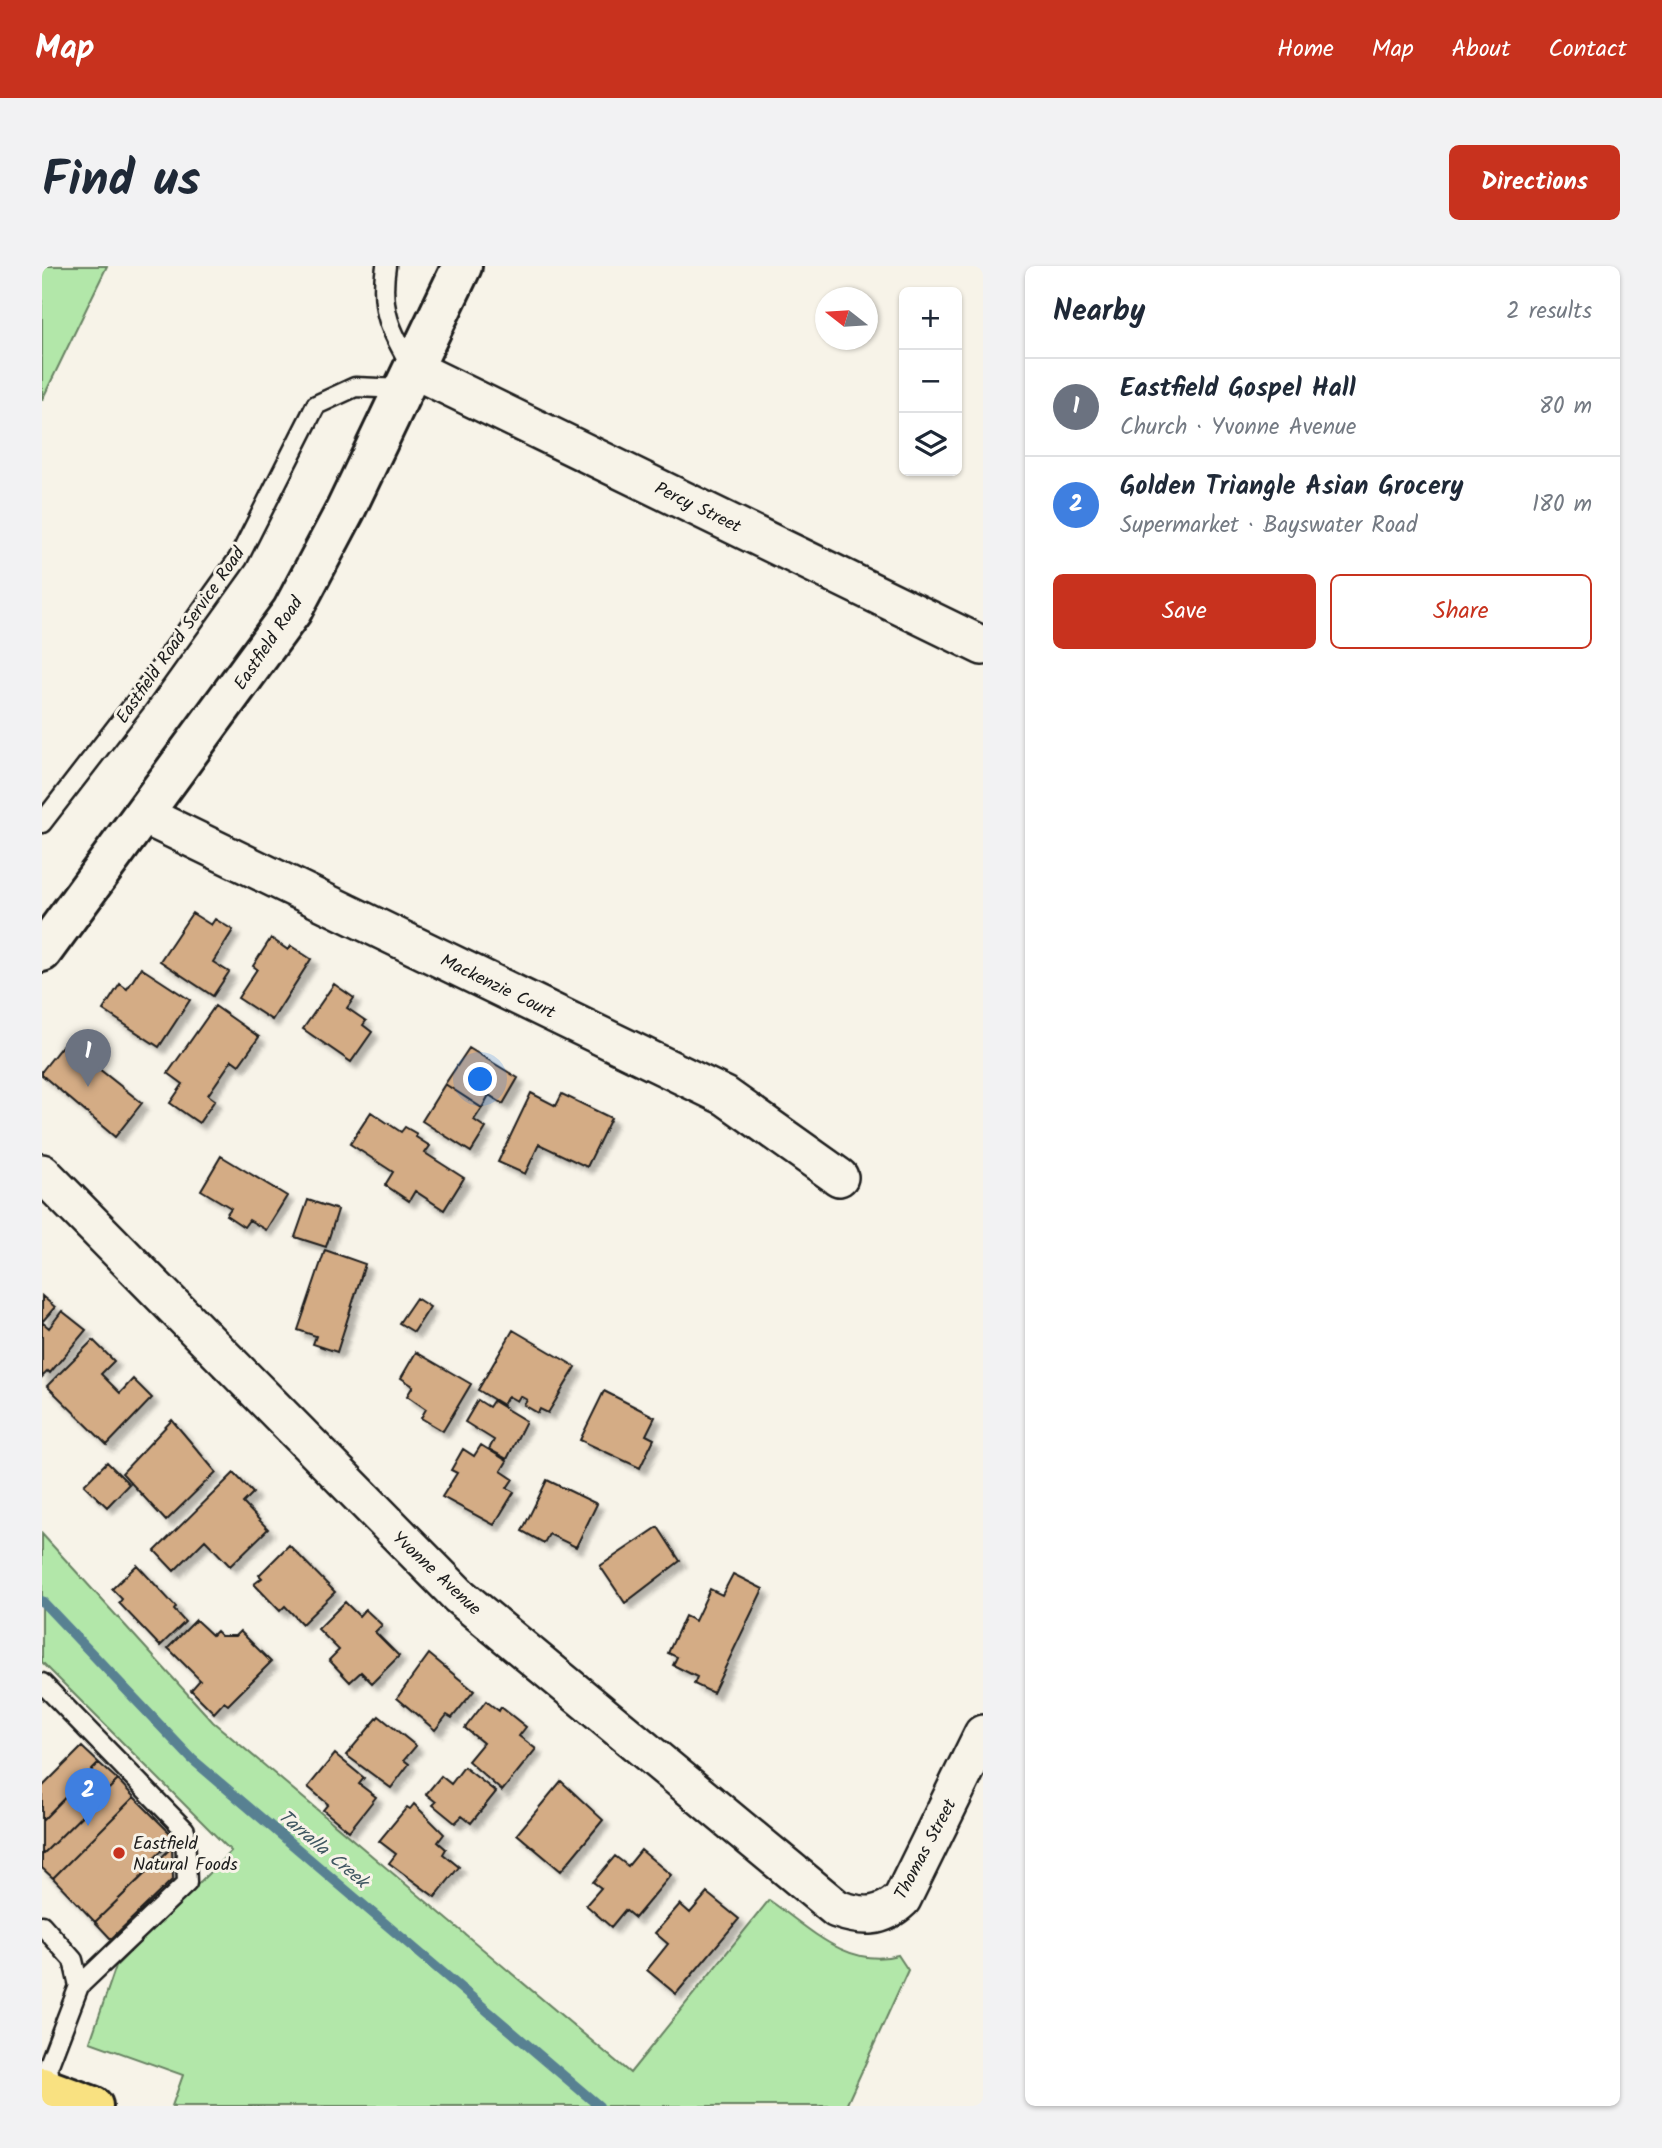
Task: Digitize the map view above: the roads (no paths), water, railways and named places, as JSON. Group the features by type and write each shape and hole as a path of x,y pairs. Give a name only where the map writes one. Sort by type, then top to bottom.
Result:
{"main road":[{"name":"Eastfield Road","path":"42,952 292,611 345,512 463,266"},
{"path":"51,2095 93,2106"}],"street":[{"name":"Percy Street","path":"408,379 983,646"},
{"name":"Mackenzie Court","path":"144,815 725,1096 839,1177"},
{"name":"Yvonne Avenue","path":"42,1173 459,1597 821,1897 837,1909 856,1915 874,1916"},
{"name":"Thomas Street","path":"874,1916 891,1910 902,1899 983,1734"}],"lane":[{"path":"386,266 384,305 388,326 408,379"},
{"name":"Eastfield Road Service Road","path":"42,823 238,559 316,405 355,387 408,379"},
{"path":"42,1683 185,1830 187,1883 79,1986 48,2067 51,2095"},
{"path":"42,1925 73,1960 79,1986"}],"waterway":[{"name":"Tarralla Creek","path":"42,1601 192,1759 599,2106"}],"place":[{"name":"Eastfield Gospel Hall","path":"88,1087"},
{"name":"Golden Triangle Asian Grocery","path":"88,1826"},
{"name":"Eastfield Natural Foods","path":"119,1853"}]}
